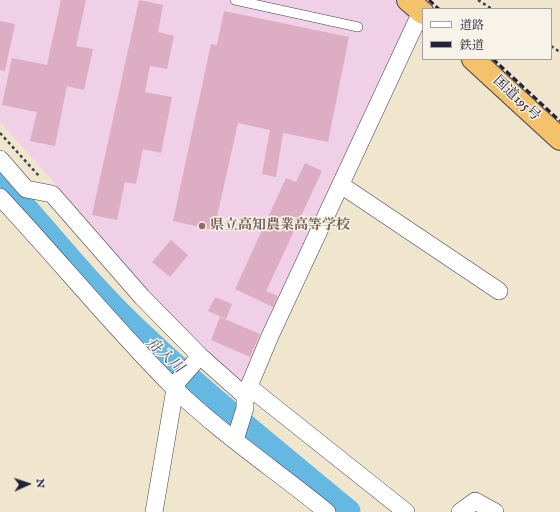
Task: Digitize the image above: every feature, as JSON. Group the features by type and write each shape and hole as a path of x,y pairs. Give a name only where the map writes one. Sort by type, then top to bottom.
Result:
{"highway":[{"name":"国道195号","path":"474,60 560,139"}],"street":[{"path":"237,437 246,397 270,336 340,185 418,8"},
{"path":"0,159 26,189 52,194 197,360 406,512"},
{"path":"340,185 499,291"},
{"path":"0,197 106,317 176,385 327,512"},
{"path":"154,512 176,385 197,360"},
{"path":"460,512 475,501 495,512"}],"lane":[{"path":"235,0 358,27"}],"path":[{"path":"478,0 490,8"},
{"path":"0,133 39,175 52,194"}],"shaded area":[{"name":"県立高知農業高等学校","path":"0,0 397,0 413,14 243,380 237,380 128,272 52,180 0,122"}],"building":[{"path":"61,0 86,0 76,46 93,49 84,90 67,86 55,146 30,141 37,112 2,105 12,58 47,65"},
{"path":"139,0 163,5 158,32 174,36 167,69 150,66 145,92 172,97 161,153 143,149 136,184 125,182 117,220 92,215"},
{"path":"224,11 349,37 328,142 283,133 276,177 262,174 270,130 238,123 214,230 173,221 211,44 217,45"},
{"path":"0,21 15,24 5,71 0,70"},
{"path":"305,163 322,171 266,291 278,296 273,307 235,289 286,178 296,182"},
{"path":"171,240 188,255 170,277 152,262"},
{"path":"215,297 232,304 226,319 208,311"},
{"path":"220,317 260,334 250,357 211,340"}],"waterway":[{"name":"舟入川","path":"0,181 83,277 161,355 213,401 347,512"}],"railway":[{"path":"429,0 438,8"},
{"path":"494,60 560,121"}],"place":[{"name":"県立高知農業高等学校","path":"202,226"}]}
